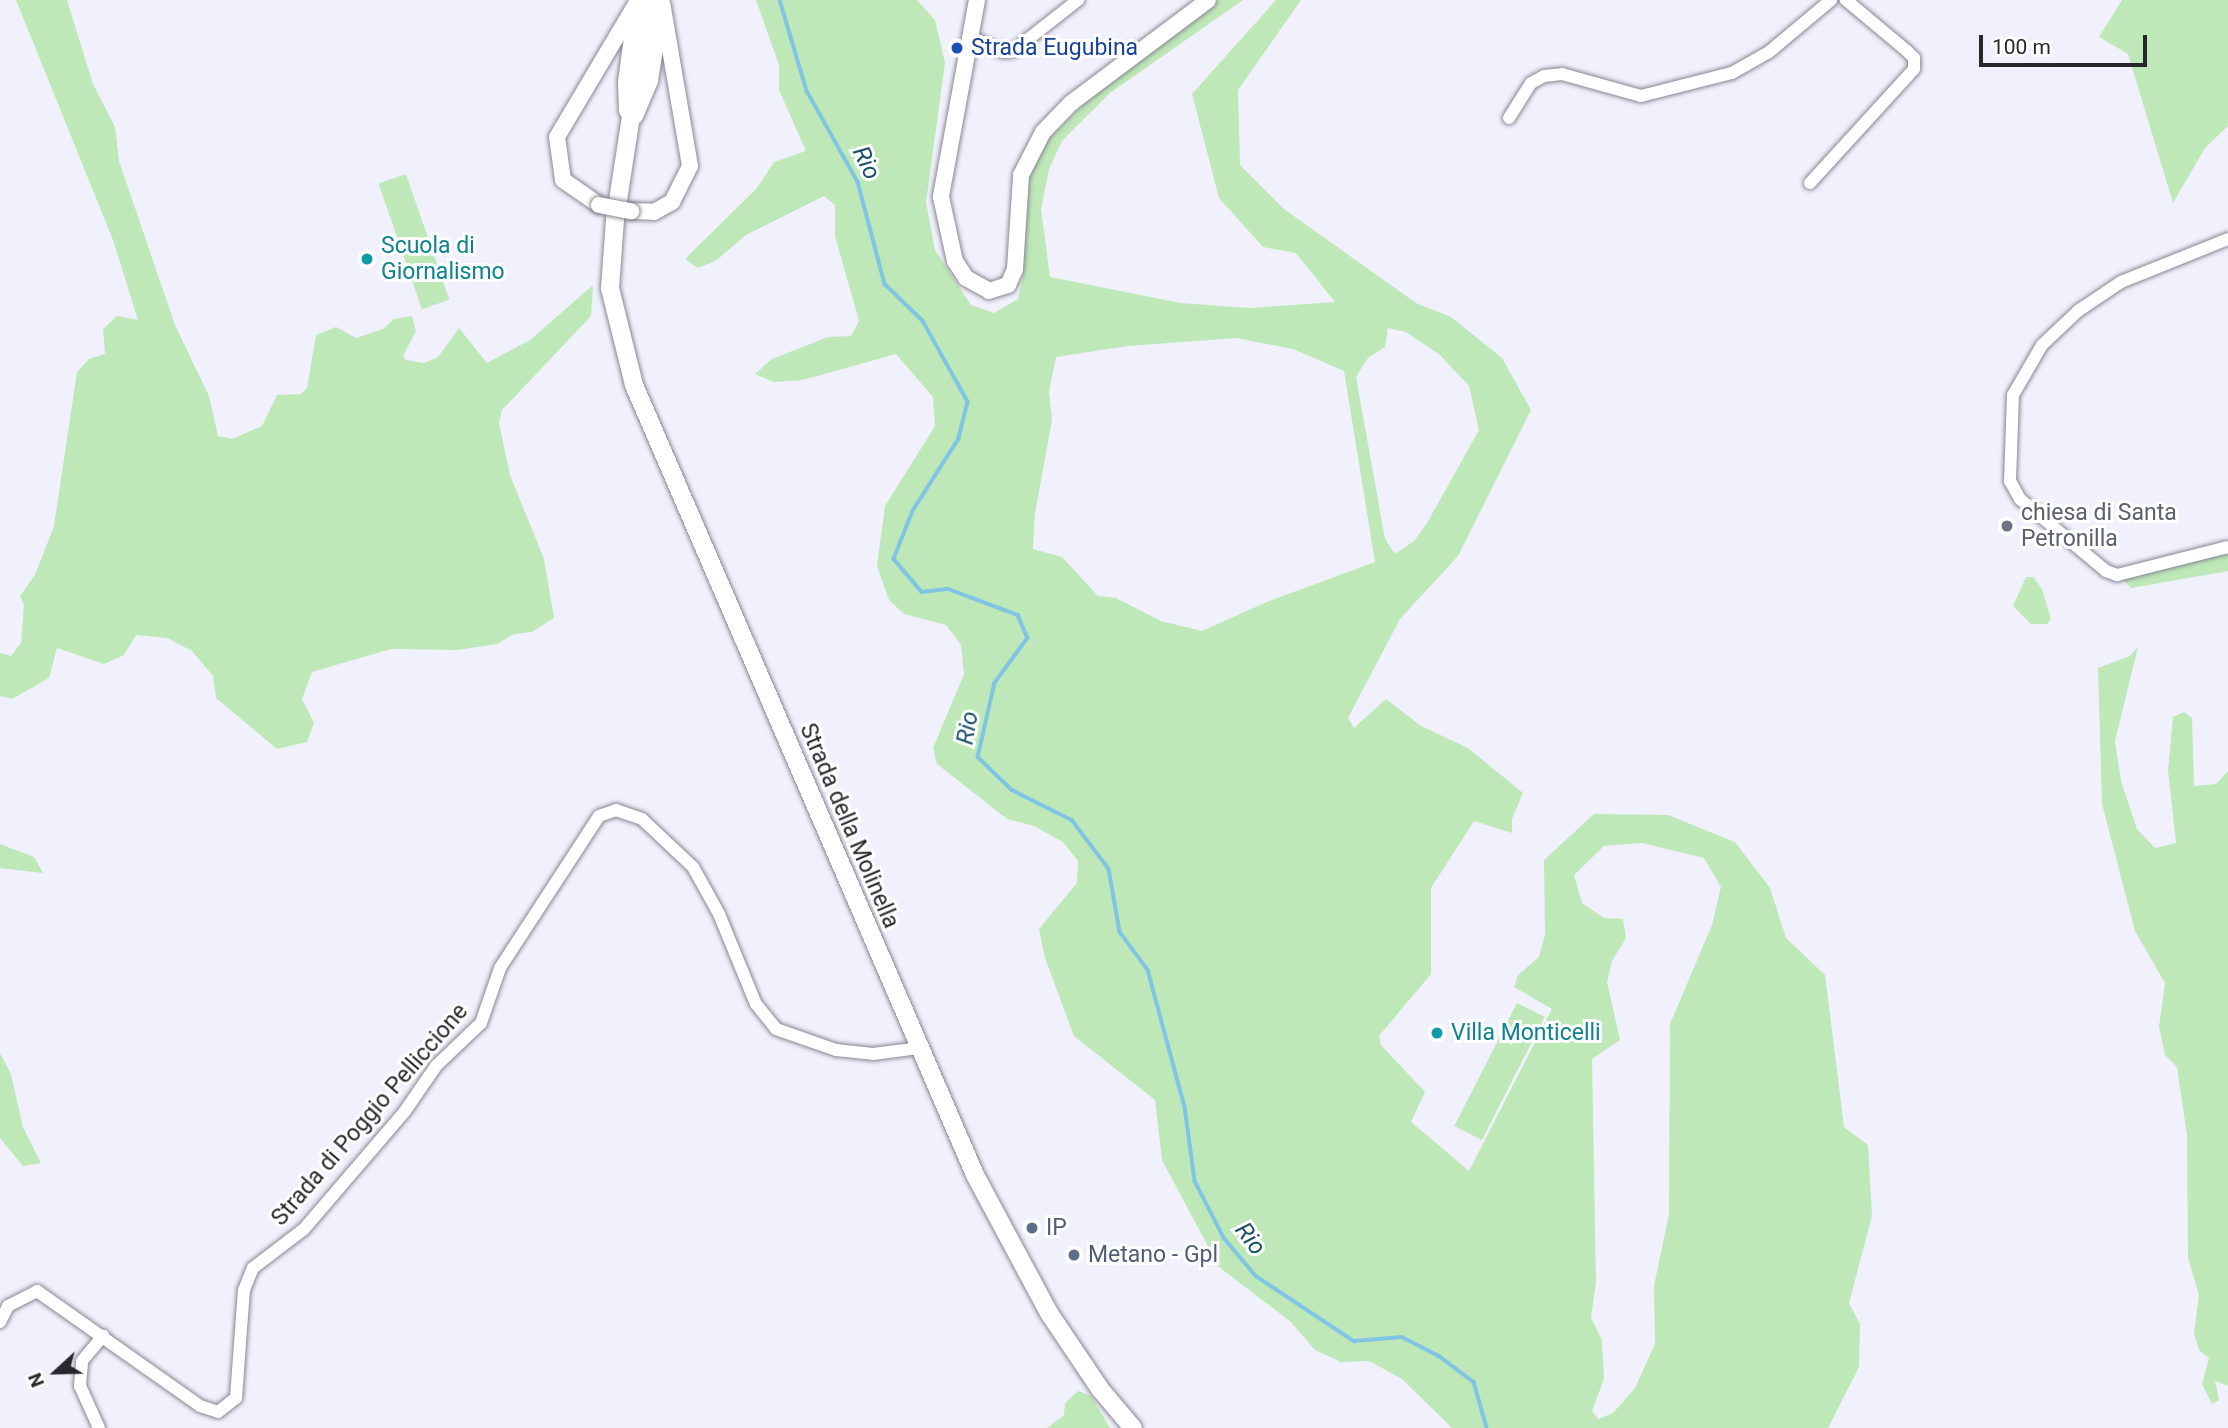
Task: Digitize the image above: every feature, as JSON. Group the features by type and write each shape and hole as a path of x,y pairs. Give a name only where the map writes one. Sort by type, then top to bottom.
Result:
{"main road":[{"name":"Strada della Molinella","path":"650,1 629,131 610,288 634,385 975,1175 1032,1285 1100,1389 1133,1428"}],"street":[{"path":"977,0 941,197 955,261 977,288 996,291 1007,285 1015,269 1021,175 1043,132 1101,79 1208,0"},
{"path":"970,37 1003,52 1013,51 1078,0"},
{"path":"1509,118 1531,83 1544,76 1562,74 1641,96 1732,73 1769,52 1831,0"},
{"path":"1810,183 1914,69 1914,58 1846,0"},
{"path":"650,1 690,166 672,202 654,212 599,205 563,180 557,137 650,1"},
{"path":"2228,239 2121,282 2078,311 2042,345 2012,395 2010,481 2020,499 2106,571 2117,575 2228,547"},
{"name":"Strada di Poggio Pelliccione","path":"0,1322 8,1306 37,1292 200,1406 218,1412 236,1398 244,1290 253,1268 304,1228 405,1111 436,1066 481,1023 499,968 599,816 616,810 642,819 693,867 719,914 756,1004 776,1029 836,1050 873,1054 919,1048"},
{"path":"99,1428 80,1386 82,1361 103,1336"}],"green space":[{"path":"16,0 67,0 93,84 115,127 119,161 175,325 209,396 218,436 232,439 262,426 277,395 301,394 307,388 316,335 336,327 356,338 383,329 394,319 412,316 416,331 403,356 406,360 424,363 438,357 459,328 487,363 530,340 593,285 591,316 502,410 499,423 510,475 544,559 554,618 532,632 514,634 497,644 457,650 391,649 312,672 302,699 314,723 307,742 277,749 216,698 213,676 192,651 167,638 136,635 124,655 104,664 57,648 49,678 12,699 0,696 0,653 11,656 21,643 24,605 20,596 35,575 54,526 77,372 89,359 105,354 103,329 117,316 138,320 113,240"},
{"path":"756,0 917,0 935,20 945,63 926,202 935,250 971,305 994,313 1018,299 1023,276 1023,201 1036,152 1101,87 1218,0 1243,0 1110,93 1062,141 1049,169 1041,209 1050,277 1180,303 1249,308 1335,302 1296,253 1263,247 1219,198 1192,94 1276,0 1301,0 1238,90 1240,165 1284,209 1416,303 1451,317 1502,358 1531,410 1458,556 1400,619 1348,718 1354,728 1386,699 1421,726 1468,748 1523,793 1512,819 1512,833 1474,821 1431,888 1431,974 1379,1036 1381,1045 1425,1092 1411,1122 1469,1171 1552,1009 1514,987 1518,975 1539,957 1545,935 1544,860 1594,814 1668,815 1735,842 1770,888 1786,938 1825,975 1844,1127 1868,1145 1872,1216 1849,1303 1860,1324 1859,1367 1828,1428 1452,1428 1402,1379 1369,1361 1341,1362 1315,1350 1291,1322 1219,1267 1162,1160 1155,1100 1074,1036 1045,958 1039,929 1077,883 1078,861 1063,842 1034,826 1007,819 937,764 933,748 964,674 961,645 946,625 904,614 889,600 877,566 885,506 935,426 933,397 896,354 803,380 774,382 755,374 772,359 828,337 851,336 859,321 835,236 835,205 824,196 746,235 717,260 698,268 685,259 757,188 774,162 806,151 779,90 779,65","holes":["1388,328 1406,332 1440,355 1469,386 1479,430 1427,523 1414,541 1395,554 1385,539 1356,377 1368,358 1385,347","1236,338 1293,349 1344,371 1375,562 1269,601 1202,631 1161,621 1116,598 1098,596 1062,557 1033,549 1035,513 1052,420 1049,391 1056,357 1128,346","1642,843 1704,858 1721,887 1712,925 1670,1024 1669,1214 1654,1286 1655,1344 1635,1388 1613,1413 1598,1419 1592,1411 1604,1379 1602,1340 1591,1318 1596,1282 1592,1059 1620,1040 1607,982 1612,961 1626,938 1623,919 1604,918 1582,903 1574,875 1604,846"]},
{"path":"2122,0 2228,0 2228,126 2205,148 2173,203 2128,54 2099,37"},
{"path":"406,174 449,300 422,309 379,183"},
{"path":"2221,554 2228,555 2228,571 2131,588 2123,580"},
{"path":"2026,577 2033,577 2042,589 2051,619 2047,624 2031,624 2013,606"},
{"path":"2138,647 2115,741 2121,781 2137,829 2155,848 2176,843 2168,770 2173,717 2184,712 2192,718 2194,786 2216,784 2228,771 2228,1386 2215,1381 2219,1400 2212,1404 2202,1384 2209,1358 2199,1350 2194,1333 2199,1295 2188,1258 2187,1135 2177,1067 2165,1055 2159,1027 2165,983 2135,931 2102,804 2098,668 2130,656"},
{"path":"0,844 34,857 43,873 0,868"},
{"path":"1517,1003 1545,1017 1482,1140 1454,1126"},
{"path":"0,1053 11,1074 23,1127 41,1163 23,1166 0,1138"},
{"path":"1078,1391 1091,1396 1110,1428 1047,1428 1064,1415 1065,1403"}],"waterway":[{"name":"Rio","path":"780,0 807,91 858,182 885,284 923,321 968,402 959,439 913,511 894,559 922,592 948,589 1018,615 1028,638 995,683 978,757 1012,790 1072,820 1109,869 1120,932 1148,970 1185,1107 1195,1181 1224,1238 1256,1276 1354,1341 1402,1337 1439,1356 1474,1382 1487,1428"}],"place":[{"name":"Strada Eugubina","path":"957,48"},
{"name":"Scuola di Giornalismo","path":"367,259"},
{"name":"chiesa di Santa Petronilla","path":"2007,526"},
{"name":"Villa Monticelli","path":"1437,1033"},
{"name":"IP","path":"1032,1228"},
{"name":"Metano - Gpl","path":"1074,1255"}]}
